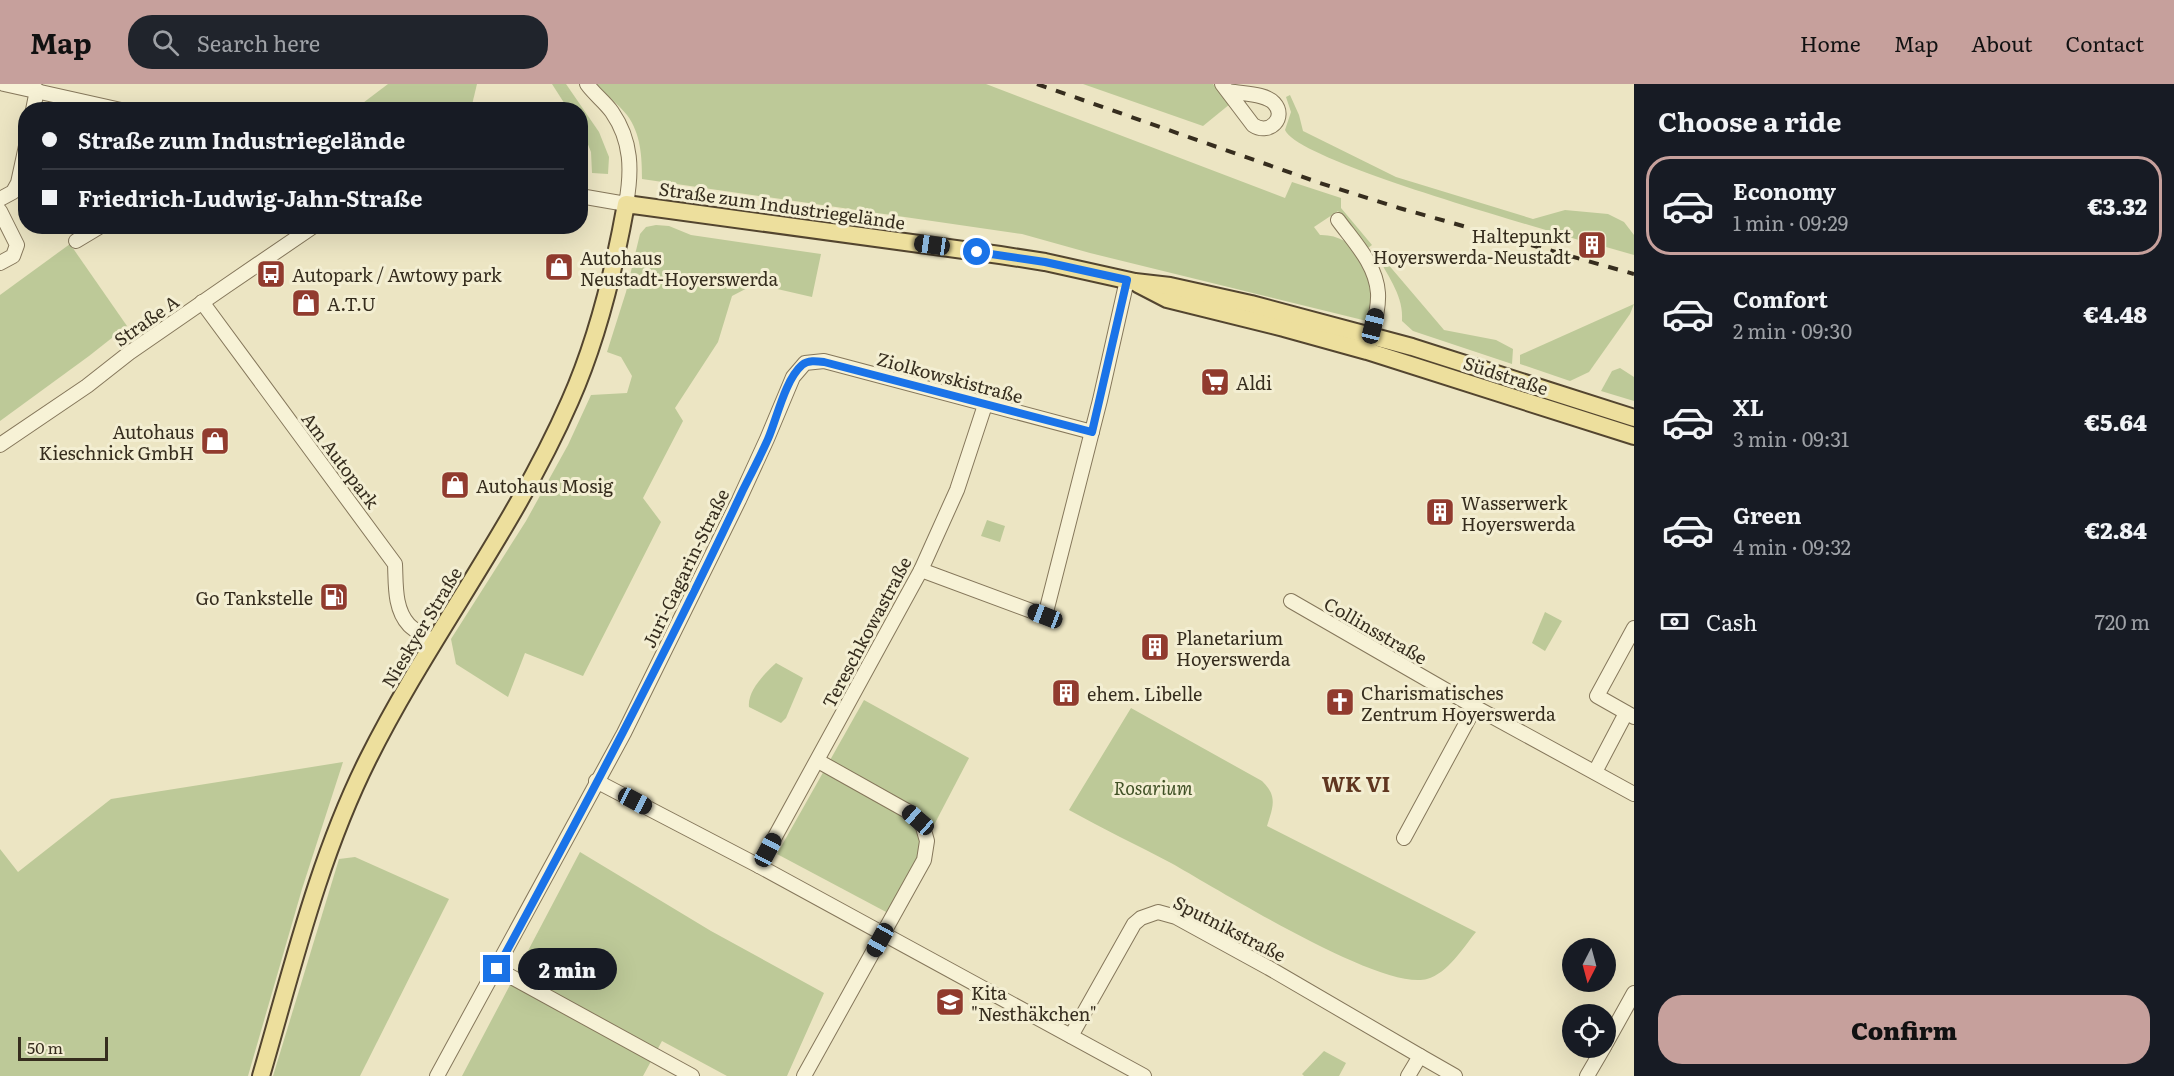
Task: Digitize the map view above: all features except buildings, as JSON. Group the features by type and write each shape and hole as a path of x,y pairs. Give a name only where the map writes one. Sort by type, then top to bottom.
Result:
{"main road":[{"name":"Straße zum Industriegelände","path":"626,204 1045,262 1131,281 1167,299 1284,328 1369,344"},
{"name":"Nieskyer Straße","path":"261,1076 315,891 344,809 368,758 433,642 524,493 571,400 604,307 613,274 626,204"},
{"name":"Südstraße","path":"1369,344 1412,347 1634,418"},
{"name":"Südstraße","path":"1369,344 1634,436"}],"street":[{"path":"4,84 87,102"},
{"path":"587,84 612,112 626,139 630,158 626,204 588,197"},
{"path":"35,102 37,90"},
{"path":"0,199 13,192 18,183"},
{"path":"0,212 17,245 13,256 0,263"},
{"path":"1338,220 1368,261 1374,275 1378,293 1369,344"},
{"path":"76,241 88,234"},
{"name":"Straße A","path":"0,445 302,234"},
{"path":"921,570 1045,616 1131,281"},
{"name":"Am Autopark","path":"202,302 395,564 396,592 403,616 413,628 433,642"},
{"name":"Ziolkowskistraße","path":"800,367 812,361 824,362 1092,432"},
{"name":"Juri-Gagarin-Straße","path":"437,1076 624,733 735,508 793,377 800,367"},
{"name":"Tereschkowastraße","path":"759,866 921,570 957,490 985,405"},
{"name":"Collinsstraße","path":"1291,601 1475,708 1634,794"},
{"path":"1595,772 1630,715 1597,696 1634,628"},
{"path":"1404,838 1475,708"},
{"path":"804,1076 926,854 927,841 923,827 909,812 818,761"},
{"path":"596,781 884,933 1144,1076"},
{"name":"Sputnikstraße","path":"1071,1036 1134,924 1141,918 1158,912 1176,917 1251,958 1455,1076"},
{"path":"497,969 667,1070 692,1076"},
{"path":"1616,1025 1634,993"},
{"path":"1408,1076 1420,1056"},
{"path":"1587,1076 1597,1058"}],"green space":[{"path":"388,84 477,84 473,102 364,102"},
{"path":"552,84 566,84 578,102 564,102"},
{"path":"597,84 986,84 1285,198 1292,182 1341,198 1341,208 1372,245 1368,248 1338,211 1314,227 1320,235 1343,240 1352,247 1365,265 1373,287 1371,322 1022,234 642,179 640,146 632,122"},
{"path":"1083,84 1213,84 1230,104 1203,126"},
{"path":"1290,95 1303,131 1396,177 1533,219 1565,210 1608,214 1624,222 1634,235 1634,255 1606,247 1606,242 1581,234 1579,240 1470,207 1372,175 1330,158 1300,143 1285,130 1291,112 1286,97"},
{"path":"588,116 599,132 609,157 608,174 592,173 591,152 588,144"},
{"path":"669,226 691,235 821,254 812,297 755,284 732,296 718,342 675,408 683,421 643,498 661,522 583,676 525,653 508,697 456,664 451,639 526,521 568,445 591,395 627,393 632,376 621,357 607,352 626,292 640,234 646,227"},
{"path":"70,244 127,326 0,421 0,295"},
{"path":"1381,256 1444,330 1496,340 1513,349 1512,364 1413,331 1402,321 1401,304 1378,257"},
{"path":"1634,304 1630,314 1589,372 1570,381 1520,364 1520,355"},
{"path":"1620,368 1634,377 1634,401 1601,391 1612,371"},
{"path":"987,520 1005,526 1000,542 981,536"},
{"path":"1545,612 1562,621 1545,651 1532,643"},
{"path":"776,663 803,678 786,718 781,723 749,707 754,689"},
{"path":"864,700 969,758 888,913 777,854"},
{"name":"Rosarium","path":"1131,708 1262,781 1267,786 1273,802 1267,826 1476,932 1448,966 1427,979 1405,979 1374,970 1299,935 1171,863 1069,810"},
{"path":"343,762 302,889 248,1076 0,1076 0,849 18,872 111,799"},
{"path":"580,852 711,931 824,993 787,1076 727,1076 662,1041 643,1076 462,1076"},
{"path":"355,857 449,899 360,1076 273,1076 339,859"},
{"path":"1324,1051 1346,1063 1339,1076 1304,1076 1302,1074"}],"railway":[{"path":"1037,84 1320,183 1399,208 1634,274"}],"place":[{"name":"Haltepunkt Hoyerswerda-Neustadt","path":"1592,245"},
{"name":"Autohaus Neustadt-Hoyerswerda","path":"559,267"},
{"name":"Autopark / Awtowy park","path":"271,274"},
{"name":"A.T.U","path":"306,303"},
{"name":"Aldi","path":"1215,382"},
{"name":"Autohaus Kieschnick GmbH","path":"215,441"},
{"name":"Autohaus Mosig","path":"455,485"},
{"name":"Wasserwerk Hoyerswerda","path":"1440,512"},
{"name":"Go Tankstelle","path":"334,597"},
{"name":"Planetarium Hoyerswerda","path":"1155,647"},
{"name":"ehem. Libelle","path":"1066,693"},
{"name":"Charismatisches Zentrum Hoyerswerda","path":"1340,702"},
{"name":"Kita \"Nesthäkchen\"","path":"950,1002"}],"district":[{"name":"WK VI","path":"1356,782"}],"route":[{"path":"497,969 591,789 624,733 739,500 793,377 800,367 812,361 824,362 1092,432 1127,280 1045,262 977,252"}]}
